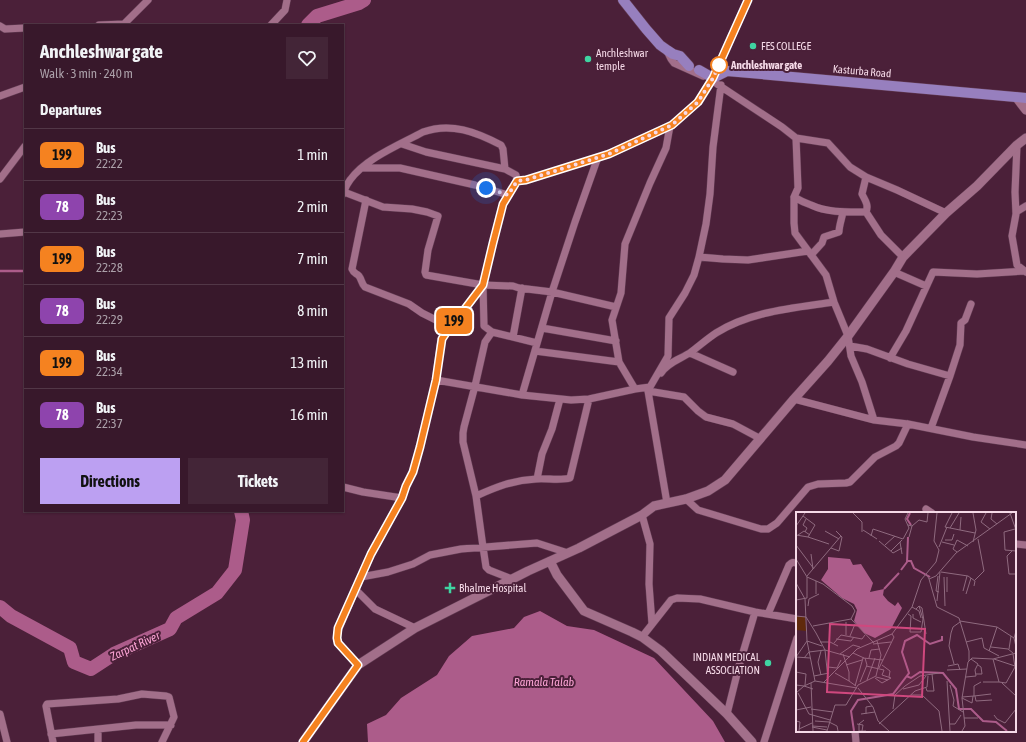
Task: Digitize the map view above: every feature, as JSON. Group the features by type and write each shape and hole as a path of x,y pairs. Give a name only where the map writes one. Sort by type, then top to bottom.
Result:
{"main road":[{"path":"625,2 660,45 673,54 680,56 689,66"},
{"path":"699,70 715,81"},
{"name":"Kasturba Road","path":"715,81 727,71 1021,97"}],"street":[{"path":"123,24 148,0"},
{"path":"272,24 284,10 286,0"},
{"path":"517,181 526,180 609,154 670,126 698,102 715,81 748,0"},
{"path":"0,26 5,29 24,28"},
{"path":"667,50 674,63 715,81 796,138 828,144 850,167 866,177 946,213"},
{"path":"667,503 651,388 668,356 669,318 694,275 706,224 710,194 713,147 715,81"},
{"path":"0,96 24,87"},
{"path":"1021,97 1026,110"},
{"path":"635,389 619,362 612,320 621,293 625,244 666,148 670,126"},
{"path":"505,169 503,149 501,145 473,132 453,128 438,128 423,132 374,159 349,181 344,193 387,208 405,208 427,212 438,216 428,250 425,274 427,275 483,285 513,286 552,292 616,307"},
{"path":"796,138 798,188 794,197 795,234 826,275 834,302 848,336 851,356 862,382 874,420"},
{"path":"303,742 358,665 415,628 528,571 568,553 642,515 654,506 686,499 708,492 725,480 848,336 903,257 946,213 977,186 1017,145 1026,138"},
{"path":"402,144 431,153 505,169 516,174 517,181 503,204 483,285 484,326 492,332 513,337 536,347 619,362"},
{"path":"1017,145 1016,212 1012,236 1017,265 1026,272"},
{"path":"0,179 24,147"},
{"path":"522,394 574,222 598,157"},
{"path":"362,168 400,168 475,185 508,195"},
{"path":"866,177 862,194 868,208 866,212"},
{"path":"794,197 810,205 827,210 866,212"},
{"path":"366,200 352,271 359,276 365,287 409,304 422,313 450,327"},
{"path":"1016,212 1026,206"},
{"path":"699,257 723,260 748,260 810,253 822,243 824,237 839,232 843,212"},
{"path":"866,212 881,234 903,257"},
{"path":"0,234 24,232"},
{"path":"894,272 926,286"},
{"path":"890,358 906,332 932,272 977,274 1026,272"},
{"path":"358,665 338,643 338,628 371,554 402,498 413,472 436,380 442,339 483,285"},
{"path":"513,337 522,288"},
{"path":"651,388 661,371 668,365 690,353 716,333 752,317 777,311 834,302"},
{"path":"931,428 960,344 961,323 965,319 971,304"},
{"path":"542,328 616,341"},
{"path":"492,332 485,342 463,433 464,446 476,496 482,547 487,569 512,579"},
{"path":"850,346 867,349 890,358 950,376"},
{"path":"690,353 732,372"},
{"path":"436,380 522,394 572,400 589,399 635,389 651,388 684,397 706,417 733,424 761,439"},
{"path":"537,479 542,454 552,429 560,399"},
{"path":"476,496 511,482 537,479 570,478 589,399"},
{"path":"794,399 874,420 908,424 973,437 1026,445"},
{"path":"686,499 698,510 761,529 768,529 777,523 808,487 818,484 850,482 875,457 899,443 908,424"},
{"path":"344,486 363,492 402,498"},
{"path":"642,515 650,544 649,584 652,624"},
{"path":"361,577 392,571 413,564 430,555 460,549 537,543 568,553"},
{"path":"1016,544 1026,545"},
{"path":"550,561 557,575 584,611 642,637 661,651 727,714 752,742"},
{"path":"768,614 789,564 796,563"},
{"path":"356,590 375,609 415,628"},
{"path":"642,637 668,604 677,598 700,599 755,612 796,619"},
{"path":"727,714 755,612"},
{"path":"764,742 796,641"},
{"path":"162,742 171,725 174,717 168,696 142,694 118,699 47,704 46,706 52,738 98,729 136,725 171,725"},
{"path":"0,714 7,742"},
{"path":"98,729 98,742"},
{"path":"855,732 856,742"}],"water":[{"name":"Ramala Talab","path":"540,611 567,626 594,630 654,658 713,721 725,742 368,742 367,724 386,715 401,698 437,675 449,656 472,636 514,628 524,617"}],"waterway":[{"name":"Zarpat River","path":"309,24 317,16 359,3 364,0"},
{"path":"0,271 24,271"},
{"name":"Zarpat River","path":"0,607 11,616 70,648 74,662 91,669 114,654 170,629 176,618 217,593 235,570 243,520 241,512"}],"bus line":[{"name":"199","path":"303,742 358,665 338,643 338,628 371,554 384,528 402,498 413,472 436,380 436,370 442,339 483,285 503,204 508,195 517,181 526,180 609,154 672,125 698,102 713,78 748,0"}],"place":[{"name":"FES COLLEGE","path":"753,46"},
{"name":"Anchleshwar temple","path":"588,59"},
{"name":"Anchleshwar gate","path":"719,65"},
{"name":"Bhalme Hospital","path":"450,588"},
{"name":"INDIAN MEDICAL ASSOCIATION","path":"768,663"}],"route":[{"path":"486,188 508,195 517,181 526,180 609,154 672,125 698,102 719,65"}]}
